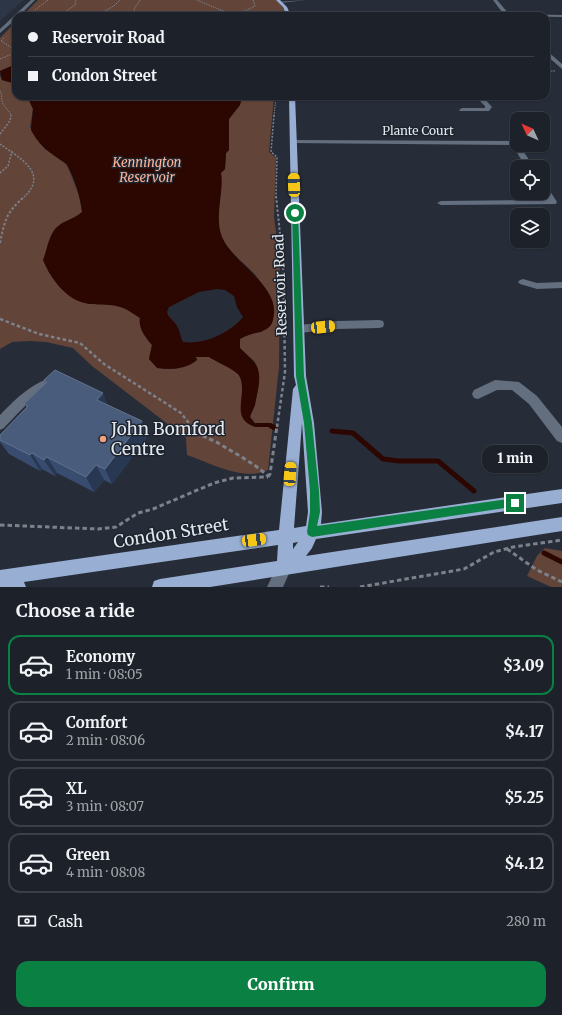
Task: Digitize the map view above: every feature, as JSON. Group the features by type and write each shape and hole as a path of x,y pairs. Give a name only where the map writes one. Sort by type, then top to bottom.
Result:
{"main road":[{"path":"283,1 292,9 292,12"},
{"path":"283,1 287,12"},
{"name":"Reservoir Road","path":"284,567 302,550 312,532 315,512 308,423 300,376 292,142 292,100"},
{"name":"Reservoir Road","path":"284,567 293,445 300,376"},
{"name":"Condon Street","path":"10,581 286,535 562,496"},
{"path":"160,587 562,524"}],"street":[{"path":"20,12 33,0"},
{"path":"283,1 304,0"},
{"path":"495,0 505,12"},
{"path":"490,1 499,6"},
{"path":"550,16 562,16"},
{"path":"0,32 12,20"},
{"path":"550,56 562,67"},
{"path":"460,109 487,110 489,107 482,100"},
{"name":"Plante Court","path":"292,142 514,143 525,160"},
{"path":"441,203 553,202 550,198"},
{"path":"522,282 537,286 562,285"},
{"path":"298,329 338,325 379,324"},
{"path":"0,424 34,390 46,383 59,380"},
{"path":"478,394 494,385 515,384 533,400 562,437"},
{"path":"275,587 284,567"}],"path":[{"path":"65,12 75,5 76,0"},
{"path":"102,12 116,6 120,0"},
{"path":"135,12 134,9 140,0"},
{"path":"197,0 226,12"},
{"path":"242,12 247,11 255,6 253,0"},
{"path":"0,59 12,54 12,48 1,42 4,37"},
{"path":"0,91 2,94 2,102 10,112 11,117 10,121 0,134"},
{"path":"0,526 98,529 116,527 138,513 153,509 214,482 233,478 264,478 270,474 285,372 283,262 276,205 277,157 271,152 276,100"},
{"path":"0,144 26,162 33,174 30,190 11,208 7,215 0,243"},
{"path":"0,173 8,166 10,153 12,151"},
{"path":"0,319 39,334 80,343 104,364 181,413 198,434 222,445 258,467 268,476"},
{"path":"360,587 464,569 494,552 562,540"},
{"path":"507,549 537,570 562,582"},
{"path":"320,587 329,587"}],"shaded area":[{"path":"0,0 24,0 0,21"},
{"path":"38,0 276,0 285,12 26,12"},
{"path":"12,26 12,66 0,71 0,38"},
{"path":"0,76 2,80 12,83 12,100 29,100 33,109 30,127 44,148 67,165 79,195 82,212 73,219 61,224 48,271 51,276 63,290 77,300 88,304 120,307 130,311 140,318 141,329 152,345 149,359 154,364 166,369 171,369 196,361 196,357 209,357 236,372 242,382 241,402 243,416 246,422 255,423 250,417 255,404 259,381 255,362 240,348 240,339 253,333 262,332 273,304 257,277 225,244 219,229 218,215 222,180 221,173 225,169 226,153 229,150 229,119 240,105 241,100 274,100 269,152 276,158 274,217 280,262 279,367 268,470 249,474 238,473 187,455 186,438 92,366 73,348 46,342 30,341 12,342 0,349"},
{"path":"545,548 562,551 562,587 551,587 527,576 537,556"}],"water":[{"path":"12,66 12,83 2,80 0,71"},
{"name":"Kennington Reservoir","path":"29,100 241,100 240,105 229,119 229,150 226,153 225,169 221,173 222,181 219,221 222,237 227,246 262,283 269,293 273,303 274,314 270,326 265,330 240,339 240,348 254,362 259,372 255,405 250,417 256,425 255,427 247,423 241,412 242,384 238,374 209,357 196,357 197,360 183,367 168,369 157,368 149,359 152,345 141,329 140,318 121,307 78,301 65,292 54,280 43,260 50,238 54,230 59,225 82,212 82,207 76,186 67,165 41,145 31,130 33,109","holes":["217,289 225,290 234,296 237,307 243,317 238,323 224,333 208,340 199,342 183,342 177,326 167,312 169,307 199,292"]}],"building":[{"name":"John Bomford Centre","path":"55,370 103,393 97,400 142,421 105,469 96,465 86,477 47,457 44,460 32,453 30,455 0,440 0,435 28,406 24,404 47,382 44,380"}],"waterway":[{"path":"256,425 270,425 273,427"},
{"path":"332,431 353,433 383,459 399,461 438,461 474,491"},
{"path":"544,553 562,562"}],"place":[{"name":"John Bomford Centre","path":"103,439"}],"route":[{"path":"295,213 300,376 308,423 314,491 315,512 312,532 515,503"}]}
